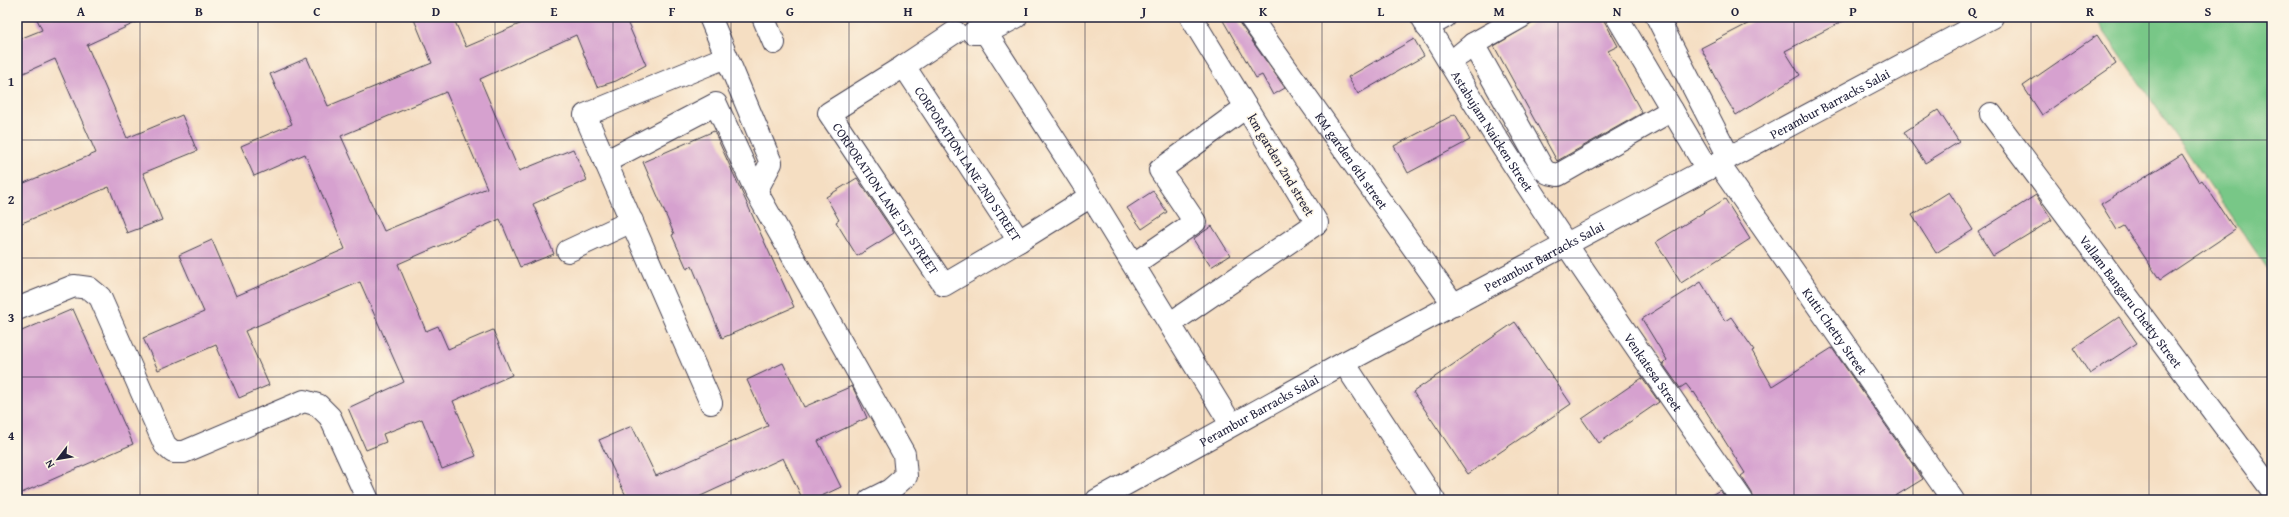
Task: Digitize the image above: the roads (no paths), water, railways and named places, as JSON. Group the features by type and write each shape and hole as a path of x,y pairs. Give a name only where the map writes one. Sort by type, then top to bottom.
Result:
{"street":[{"path":"710,17 771,163 756,191"},
{"path":"763,17 774,43"},
{"path":"904,66 950,25 986,33 1016,17"},
{"name":"km garden 2nd street","path":"1171,323 1317,223 1191,17"},
{"name":"KM garden 6th street","path":"1250,17 1454,305"},
{"path":"1450,64 1473,44 1521,17"},
{"path":"1617,17 1672,110 1718,163"},
{"path":"1657,17 1718,163"},
{"name":"Perambur Barracks Salai","path":"1097,500 1231,424 1992,17"},
{"name":"Astabujam Naicken Street","path":"1431,20 1450,64 1565,245"},
{"path":"986,33 1092,196 1171,323 1231,424"},
{"path":"1473,44 1543,169 1548,173 1558,175 1672,110"},
{"path":"711,403 585,115 726,58"},
{"name":"CORPORATION LANE 1ST STREET","path":"904,66 829,113 944,285 1019,241"},
{"name":"CORPORATION LANE 2ND STREET","path":"904,66 1019,241 1092,196"},
{"path":"605,162 716,104 756,191 904,454 906,476 890,490 870,500"},
{"path":"1134,264 1195,222 1160,170 1246,108"},
{"name":"Vallam Bangaru Chetty Street","path":"1991,114 2272,490"},
{"name":"Kutti Chetty Street","path":"1718,163 1953,500"},
{"path":"568,251 632,221"},
{"name":"Venkatesa Street","path":"1565,245 1742,500"},
{"path":"17,309 74,286 89,288 100,297 165,445 173,452 184,452 304,401 318,405 330,417 368,500"},
{"path":"1344,364 1434,500"}]}
